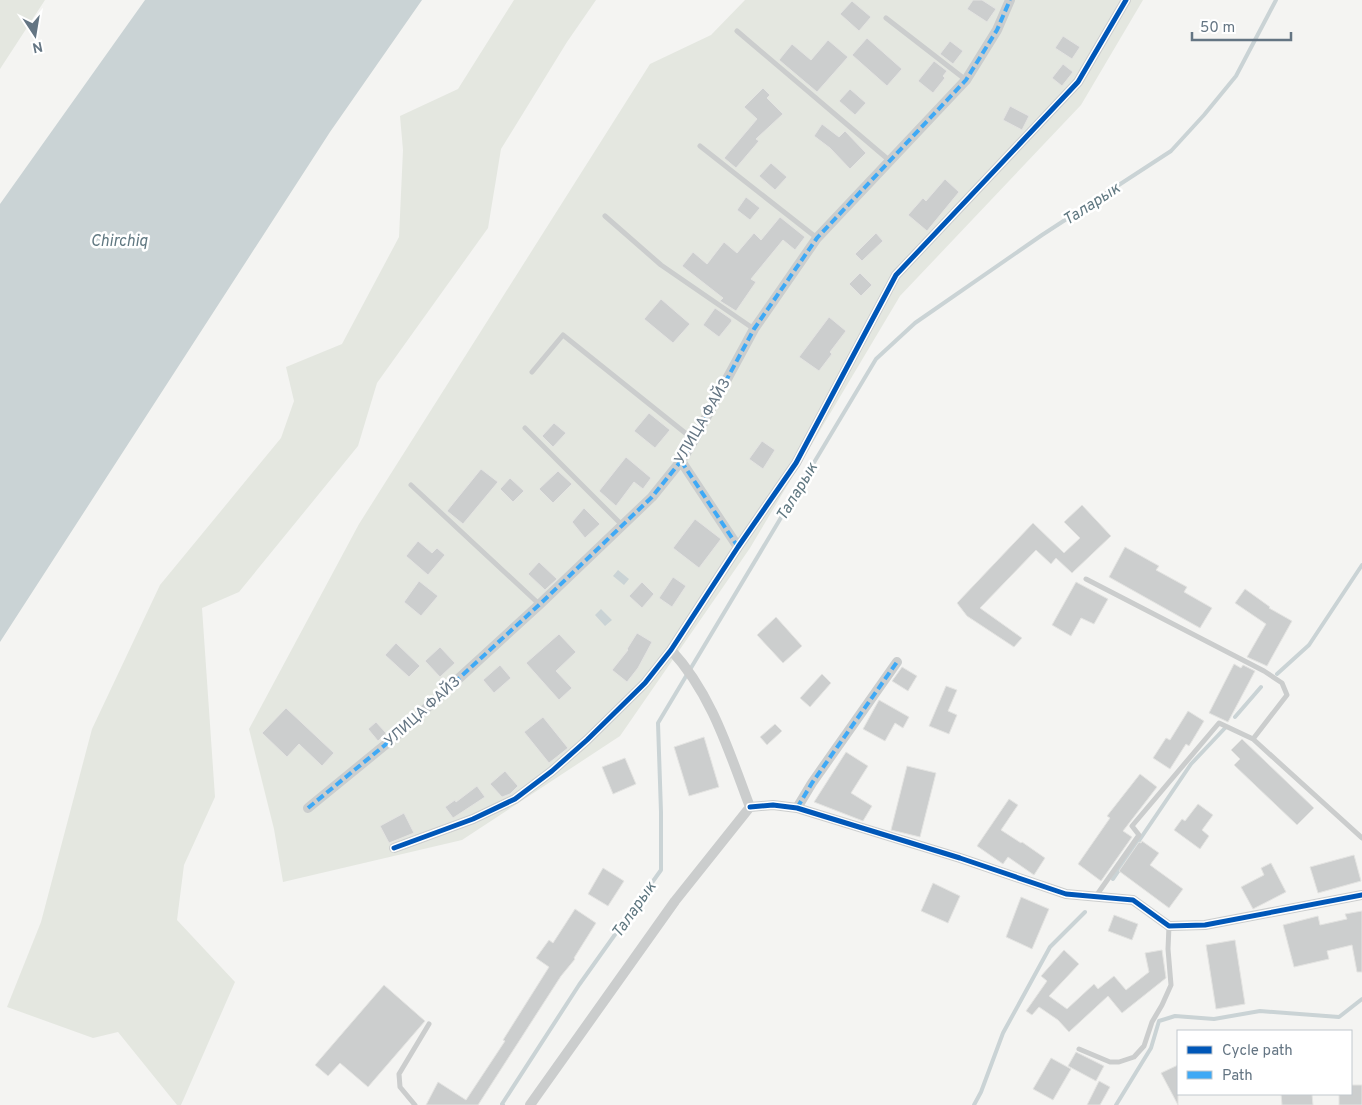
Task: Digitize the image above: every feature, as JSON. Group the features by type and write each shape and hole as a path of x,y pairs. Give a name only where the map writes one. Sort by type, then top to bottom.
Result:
{"street":[{"name":"УЛИЦА ФАЙЗ","path":"308,808 396,736 540,604 652,497 681,461 754,329 817,238 966,80 997,30 1010,0"},
{"path":"394,848 473,819 515,799 587,740 645,683 671,650 738,547 796,463 896,275 1078,82 1126,0"},
{"path":"681,461 738,547"},
{"path":"671,650 691,675 716,716 750,807"},
{"path":"797,808 812,783 897,662"},
{"path":"530,1105 675,901 750,807 773,805 797,808 960,858 1066,894 1133,900 1169,926 1205,925 1362,895"}],"lane":[{"path":"886,18 966,80"},
{"path":"737,31 890,162"},
{"path":"700,146 817,238"},
{"path":"605,216 661,265 754,329"},
{"path":"532,372 564,334 694,440"},
{"path":"525,428 622,526"},
{"path":"411,485 540,604"},
{"path":"1086,579 1264,671 1282,684 1287,695 1253,739"},
{"path":"1096,896 1139,835 1132,826 1219,723 1253,739 1362,838"},
{"path":"1079,1049 1110,1062 1119,1062 1134,1057 1144,1046 1152,1022 1171,984 1168,949 1169,926"},
{"path":"415,1105 400,1087 399,1074 429,1024"}],"shaded area":[{"path":"0,0 45,0 0,69"},
{"path":"514,0 596,0 567,42 501,149 488,228 377,383 358,446 239,592 202,608 215,797 184,865 177,920 235,982 181,1105 177,1105 118,1032 93,1038 7,1007 41,922 92,729 160,585 281,438 294,401 286,367 342,344 399,237 403,150 400,116 458,89"},
{"path":"745,0 1143,0 1081,105 900,296 750,548 620,736 462,840 283,882 274,829 249,729 359,524 650,64 711,35"}],"water":[{"name":"Chirchiq","path":"145,0 422,0 330,132 0,642 0,204"},
{"path":"618,570 629,579 624,585 613,576"},
{"path":"601,609 612,620 605,626 595,615"}],"building":[{"path":"973,0 982,0 996,9 987,22 967,9"},
{"path":"852,1 871,17 859,31 840,14"},
{"path":"1063,36 1080,47 1072,59 1055,48"},
{"path":"867,38 902,69 887,86 852,55"},
{"path":"828,40 848,57 817,92 779,60 792,44 811,60"},
{"path":"950,41 963,51 953,64 940,54"},
{"path":"934,61 947,71 943,76 945,78 933,93 918,81"},
{"path":"1063,64 1073,72 1062,86 1052,78"},
{"path":"763,88 770,95 767,98 783,114 756,139 759,141 736,168 724,158 757,119 744,107"},
{"path":"850,89 866,103 855,115 839,101"},
{"path":"1010,106 1029,116 1022,130 1003,120"},
{"path":"822,124 839,137 845,131 866,153 850,169 830,148 814,136"},
{"path":"771,163 787,177 775,190 759,176"},
{"path":"945,179 959,192 927,231 908,215 923,198 926,201"},
{"path":"746,197 760,208 750,220 737,210"},
{"path":"780,217 805,237 795,250 783,240 751,279 756,282 736,311 720,301 723,298 682,266 693,252 707,264 724,242 737,253 754,233 761,240"},
{"path":"876,233 883,241 862,261 855,254"},
{"path":"860,273 872,285 861,296 849,284"},
{"path":"661,299 690,324 673,343 644,319"},
{"path":"715,308 732,321 719,337 703,325"},
{"path":"829,317 846,331 830,352 832,354 819,371 799,357"},
{"path":"649,413 670,430 655,448 634,431"},
{"path":"554,423 566,433 553,447 542,436"},
{"path":"762,441 775,450 763,469 749,459"},
{"path":"626,457 651,478 643,489 634,482 616,506 599,491"},
{"path":"481,469 498,482 463,524 447,511"},
{"path":"558,471 572,484 553,503 539,489"},
{"path":"510,478 524,491 513,502 500,489"},
{"path":"1082,505 1111,536 1072,573 1056,558 1051,564 1036,550 980,608 1022,638 1014,647 967,616 957,603 1033,523 1064,553 1080,538 1064,522"},
{"path":"584,508 600,524 585,538 572,522"},
{"path":"695,519 721,539 699,568 673,548"},
{"path":"418,541 432,553 437,548 445,555 428,575 406,556"},
{"path":"1125,547 1159,566 1156,570 1187,587 1184,592 1212,608 1200,628 1109,577"},
{"path":"539,562 557,579 545,590 528,574"},
{"path":"673,577 686,586 672,607 659,598"},
{"path":"419,581 438,596 421,616 404,602"},
{"path":"642,582 654,594 642,608 629,596"},
{"path":"1076,582 1108,599 1094,624 1081,618 1071,636 1052,625"},
{"path":"1245,589 1269,608 1292,621 1267,666 1247,657 1266,624 1235,603"},
{"path":"776,617 802,646 783,663 757,635"},
{"path":"637,633 652,642 638,668 627,682 612,670 628,650"},
{"path":"559,634 576,652 556,671 572,688 559,700 526,663"},
{"path":"396,643 420,666 409,677 385,655"},
{"path":"440,647 455,663 440,677 425,661"},
{"path":"1234,664 1241,668 1243,665 1255,671 1228,722 1209,713"},
{"path":"500,665 511,678 494,693 483,680"},
{"path":"902,667 917,676 908,691 892,681"},
{"path":"822,674 831,683 810,707 800,698"},
{"path":"946,686 957,690 948,711 957,715 949,734 929,726"},
{"path":"879,700 909,717 903,728 895,723 885,741 863,729"},
{"path":"286,708 334,753 322,766 299,744 287,757 262,733"},
{"path":"1188,711 1204,721 1189,746 1186,744 1170,769 1153,758 1166,738 1170,740"},
{"path":"543,717 568,748 549,763 524,732"},
{"path":"376,722 386,733 378,741 368,729"},
{"path":"775,724 782,731 767,745 760,737"},
{"path":"704,737 719,787 689,796 674,747"},
{"path":"1242,739 1314,808 1297,825 1234,765 1240,759 1231,750"},
{"path":"846,752 868,766 851,793 872,806 863,821 814,802"},
{"path":"625,758 636,784 613,794 602,767"},
{"path":"907,766 936,773 920,837 891,830"},
{"path":"505,771 518,786 510,794 502,797 490,784"},
{"path":"1140,774 1157,787 1123,831 1132,837 1101,881 1078,864 1110,818 1107,816"},
{"path":"477,786 485,797 453,818 445,807 455,800 456,802"},
{"path":"1009,799 1018,805 1001,830 1045,858 1034,875 1008,857 1003,864 977,846"},
{"path":"1198,804 1213,815 1202,830 1209,836 1200,849 1174,830 1182,819 1185,821"},
{"path":"404,813 414,833 389,843 380,826"},
{"path":"1142,841 1159,853 1150,865 1183,889 1169,908 1119,871 1139,842 1141,843"},
{"path":"1354,855 1361,881 1318,893 1310,867"},
{"path":"1271,863 1286,892 1253,909 1241,887 1264,875 1261,868"},
{"path":"603,868 624,881 608,906 588,894"},
{"path":"933,883 960,896 948,923 921,911"},
{"path":"1021,897 1049,909 1032,949 1006,937"},
{"path":"575,909 596,923 575,959 561,976 478,1105 426,1105 438,1082 466,1100 505,1041 503,1040 549,967 536,958 549,940 553,943"},
{"path":"1362,911 1362,972 1357,972 1352,945 1327,951 1329,959 1294,967 1283,925 1318,916 1320,925 1347,919 1345,914"},
{"path":"1114,915 1138,924 1132,940 1108,931"},
{"path":"1235,940 1245,1004 1216,1009 1206,945"},
{"path":"1064,950 1079,964 1049,996 1067,1009 1094,984 1098,989 1114,976 1126,990 1149,972 1145,953 1162,950 1166,978 1122,1013 1108,996 1069,1032 1058,1020 1039,1007 1032,1015 1026,1011 1047,981 1041,976"},
{"path":"384,985 425,1021 368,1087 340,1063 328,1076 315,1065"},
{"path":"1076,1052 1104,1066 1096,1081 1068,1066"},
{"path":"1051,1058 1071,1069 1053,1100 1033,1089"},
{"path":"1177,1065 1178,1105 1161,1073"},
{"path":"1099,1081 1110,1087 1100,1105 1087,1105"},
{"path":"1352,1085 1362,1085 1362,1105 1339,1105 1339,1095 1352,1095"},
{"path":"1281,1095 1312,1095 1313,1105 1282,1105"}],"waterway":[{"name":"Таларык","path":"503,1105 579,985 661,870 658,723 876,359 915,323 1042,235 1171,151 1236,76 1276,0"},
{"path":"1277,674 1309,645 1362,565"},
{"path":"1235,717 1261,687"},
{"path":"1113,879 1191,764 1225,728"},
{"path":"974,1105 981,1092 1003,1033 1050,947 1085,912"},
{"path":"1116,1105 1151,1048 1159,1021 1175,1016 1214,1019 1260,1011 1339,1017 1362,999"}],"marked path":[{"path":"308,808 396,736 540,604 652,497 681,461 754,329 817,238 966,80 997,30 1010,0"},
{"path":"681,461 738,547"},
{"path":"797,808 812,783 897,662"}],"cycle path":[{"path":"394,848 473,819 515,799 552,771 587,740 645,683 671,650 738,547 796,463 896,275 1078,82 1126,0"},
{"path":"750,807 773,805 797,808 960,858 1066,894 1133,900 1169,926 1205,925 1362,895"}]}
